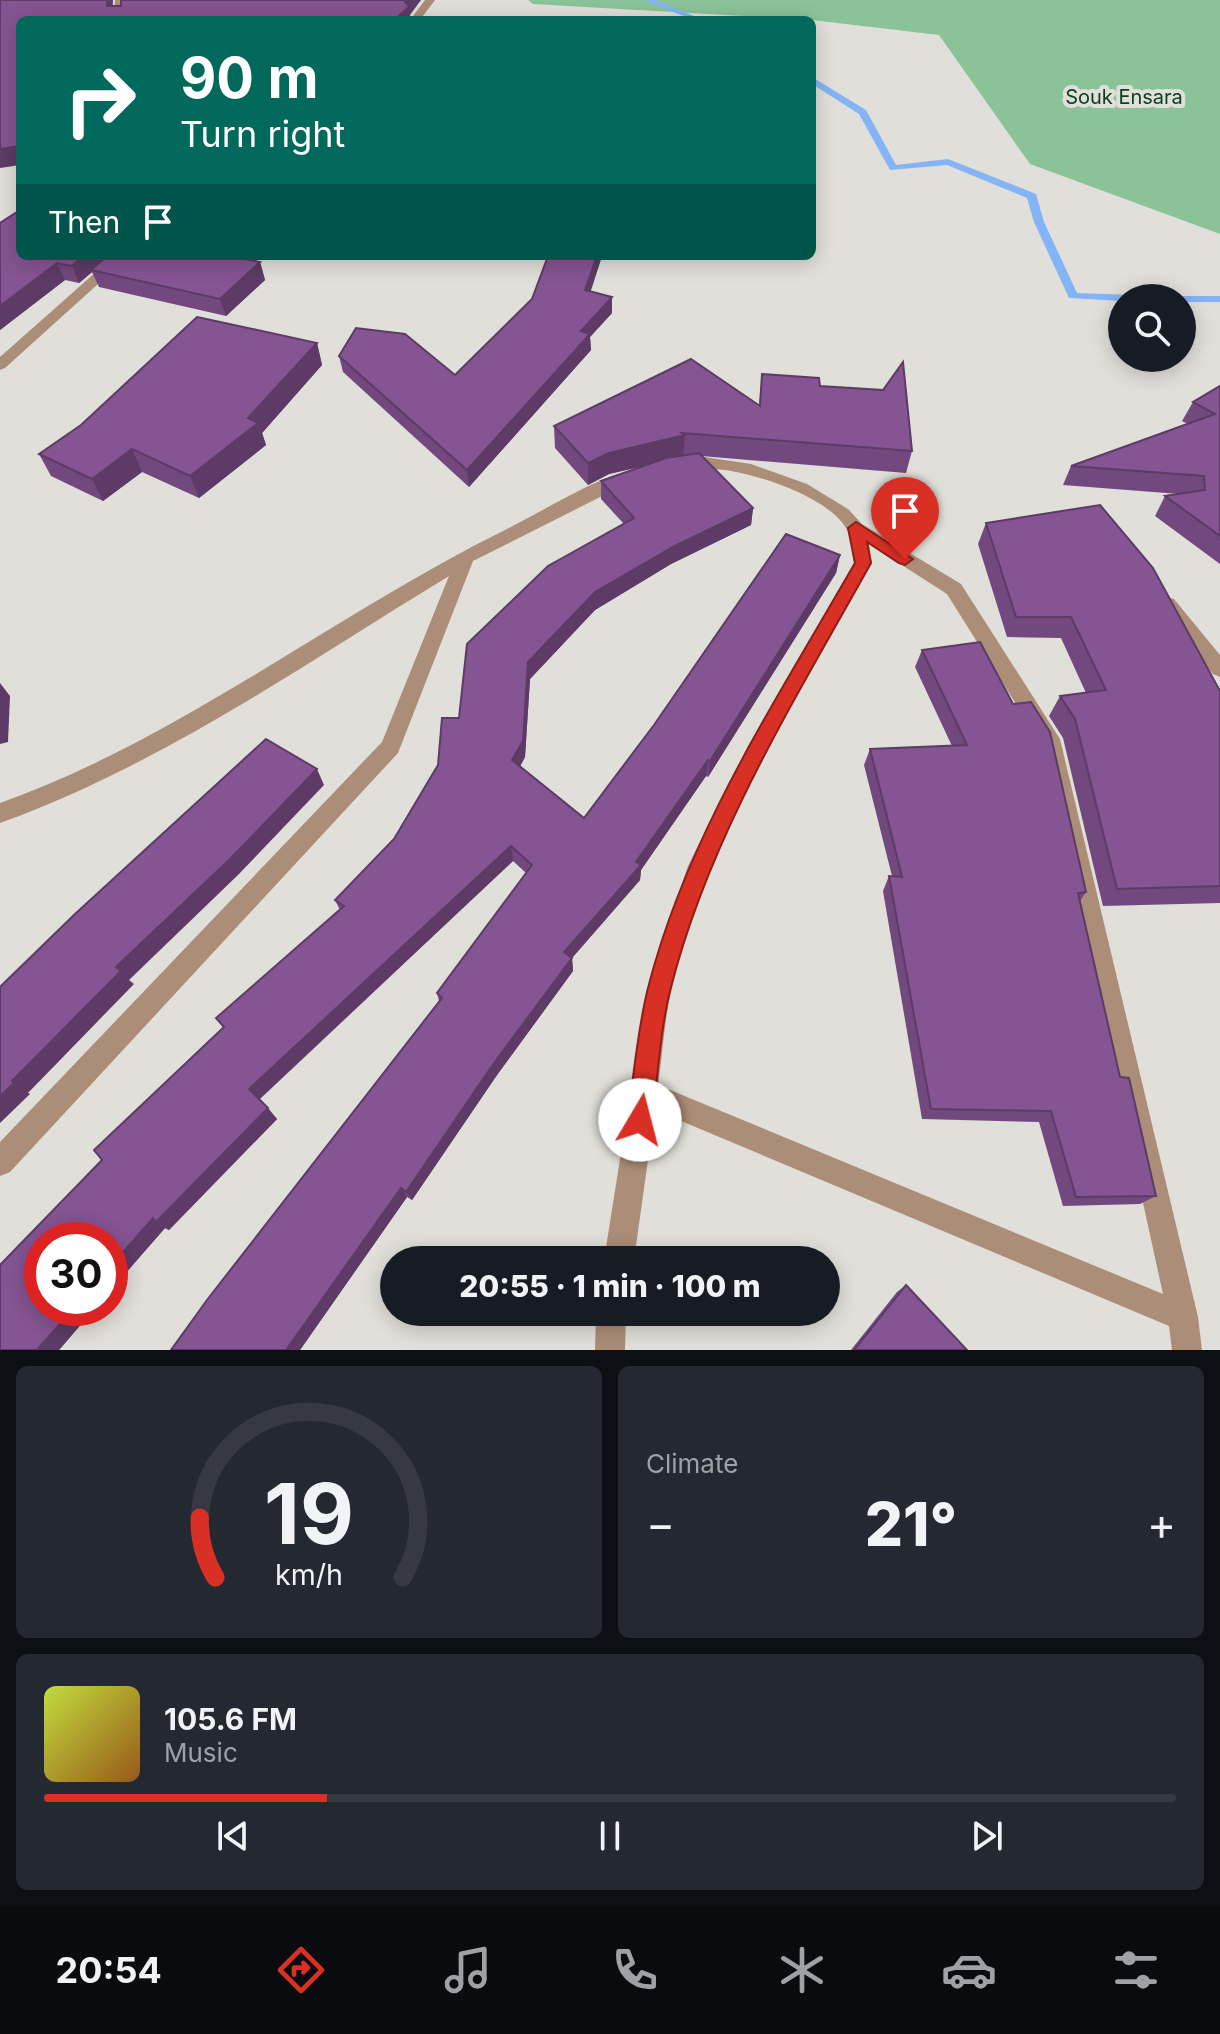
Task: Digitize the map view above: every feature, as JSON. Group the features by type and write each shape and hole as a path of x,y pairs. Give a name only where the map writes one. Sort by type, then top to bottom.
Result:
{"street":[{"path":"94,281 97,260"},
{"path":"0,365 118,260"},
{"path":"664,468 691,463 736,468 785,479 829,501 856,528 954,589 1053,745 1183,1317 1187,1350"},
{"path":"0,813 47,796 160,742 465,557 616,481 639,474"},
{"path":"621,1246 659,989 700,866 756,752 863,563 856,528"},
{"path":"0,1162 391,747 465,557"},
{"path":"1159,595 1220,669"},
{"path":"644,1092 1183,1317"},
{"path":"610,1350 611,1326"}],"green space":[{"name":"Souk Ensara","path":"528,0 1220,0 1220,234 1030,164 939,35 816,20 816,16 742,16 533,4"}],"building":[{"path":"0,0 107,0 107,6 121,6 121,0 407,0 405,2 409,7 399,16 16,16 16,147 0,149"},
{"path":"16,213 16,260 79,260 72,266 57,263 0,306 0,223"},
{"path":"102,260 260,262 220,299 91,270"},
{"path":"547,260 596,260 585,290 612,297 581,331 590,334 467,470 339,356 356,328 405,334 455,375 532,299"},
{"path":"197,317 317,343 248,418 258,423 190,476 132,449 92,479 39,454 81,425"},
{"path":"691,359 760,406 762,374 819,378 820,386 883,390 903,362 912,451 682,433 685,435 609,453 588,463 554,426"},
{"path":"1220,386 1220,536 1165,496 1205,490 1204,476 1071,466 1215,414 1193,402"},
{"path":"699,453 753,508 673,547 595,592 528,662 523,741 512,760 584,818 654,725 786,534 840,555 710,761 636,862 641,865 564,952 572,958 494,1063 406,1192 401,1188 286,1350 171,1350 442,998 437,993 532,865 511,846 249,1089 268,1108 156,1222 153,1218 128,1246 128,1222 42,1222 102,1160 94,1150 224,1027 216,1018 344,906 335,900 394,839 438,765 442,718 459,718 467,644 548,566 634,518 601,481 666,458"},
{"path":"1100,505 1153,568 1220,691 1220,886 1117,889 1075,719 1060,696 1106,690 1071,617 1016,617 986,523"},
{"path":"980,642 1013,704 1031,702 1050,732 1086,892 1078,893 1120,1077 1129,1078 1156,1196 1076,1197 1051,1111 931,1109 889,876 902,877 870,749 967,745 922,650"},
{"path":"266,739 317,769 230,859 116,967 121,971 0,1096 0,987"},
{"path":"24,1240 24,1326 58,1326 37,1350 0,1350 0,1265"},
{"path":"906,1285 967,1350 854,1350"}],"waterway":[{"path":"648,0 690,16"},
{"path":"816,83 863,112 893,168 948,162 1032,196 1039,222 1073,296 1108,297"},
{"path":"1196,299 1220,299"}],"route":[{"path":"640,1120 659,989 700,866 756,752 863,563 856,528 905,559"}]}
